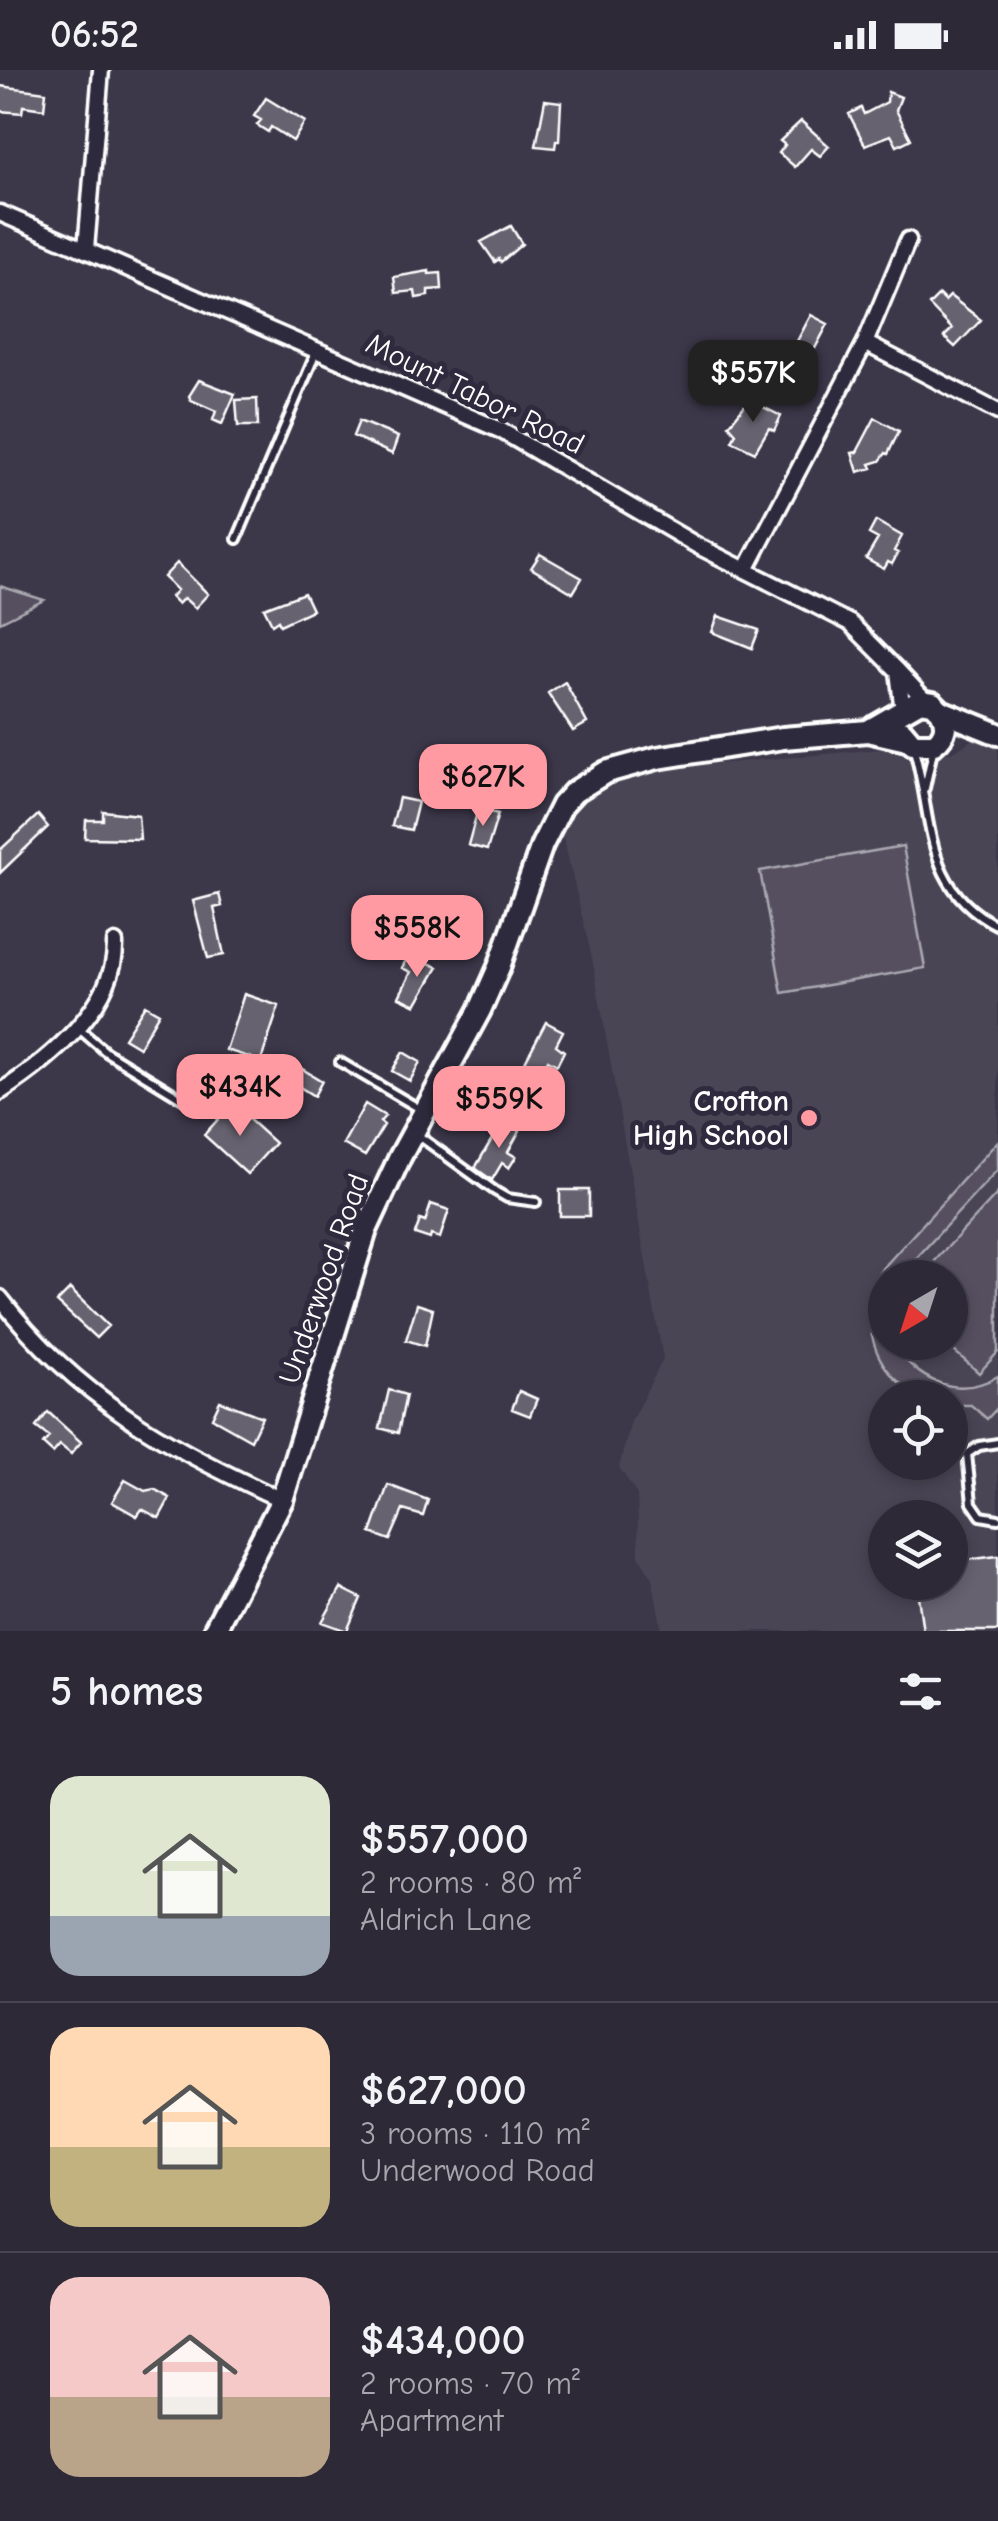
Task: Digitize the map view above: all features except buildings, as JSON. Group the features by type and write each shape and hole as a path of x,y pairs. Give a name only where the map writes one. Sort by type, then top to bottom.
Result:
{"street":[{"path":"86,249 101,70"},
{"name":"Mount Tabor Road","path":"0,212 500,430 698,546 850,623 934,706"},
{"path":"746,570 865,343 908,240"},
{"path":"865,343 998,412"},
{"path":"898,671 903,713 900,728 923,742 946,725 934,706 914,703 903,713"},
{"name":"Underwood Road","path":"934,706 993,732"},
{"name":"Underwood Road","path":"868,731 903,713"},
{"name":"Underwood Road","path":"214,1631 282,1500 366,1230 487,996 552,824 574,792 606,772 657,758 782,738 868,731 923,742 993,732"},
{"path":"0,1092 47,1057 76,1026 112,977 115,943"},
{"path":"0,1298 37,1342 131,1422 197,1462 282,1500"}],"lane":[{"path":"237,539 318,348"},
{"path":"923,742 928,831 938,866 964,904 998,926"},
{"path":"923,742 925,789"},
{"path":"76,1026 106,1052 196,1107 213,1107 237,1082"},
{"path":"340,1062 426,1112"},
{"path":"414,1133 494,1192 536,1202"},
{"path":"998,1443 979,1446 967,1454 972,1502 981,1516 998,1520"}],"shaded area":[{"path":"0,586 44,600 0,622"},
{"name":"Crofton High School","path":"977,736 998,743 998,1631 662,1631 652,1577 639,1556 637,1495 619,1467 631,1421 663,1359 592,958 561,829 572,813 596,792 631,776 661,769 890,748 918,765 960,748"},
{"path":"903,846 925,968 782,993 760,871"},
{"path":"998,1141 998,1169 915,1260 890,1260"},
{"path":"998,1193 998,1352 979,1373 964,1360 968,1360 968,1260 936,1260"},
{"path":"881,1360 907,1360 933,1380 897,1380"},
{"path":"998,1376 998,1407 987,1419 971,1405 968,1386"}],"place":[{"name":"Crofton High School","path":"809,1118"}]}
